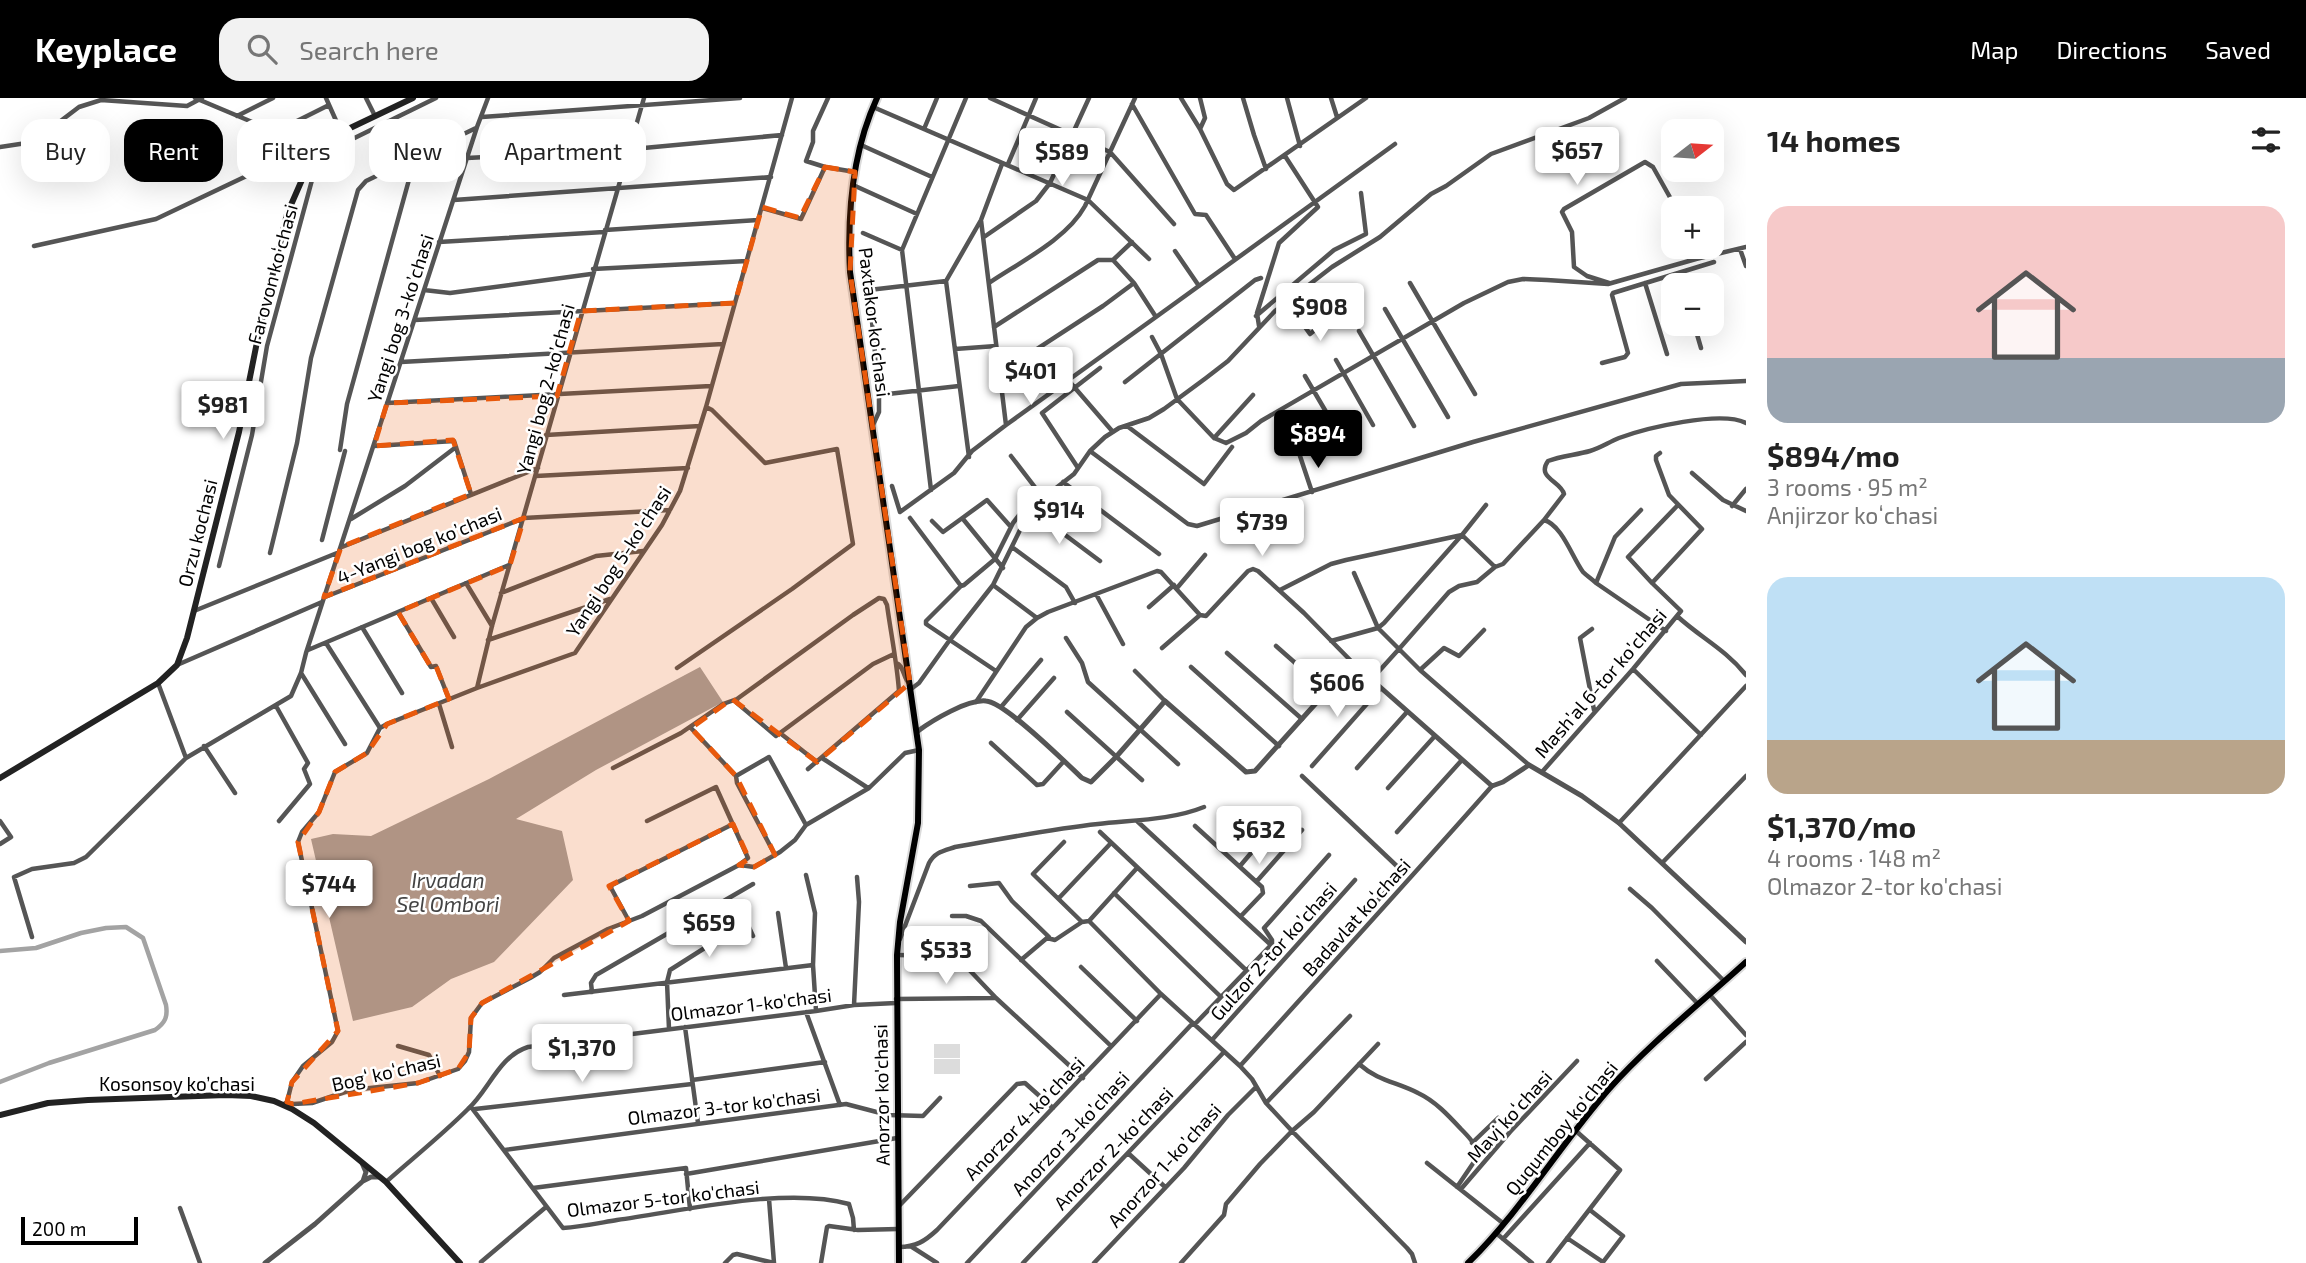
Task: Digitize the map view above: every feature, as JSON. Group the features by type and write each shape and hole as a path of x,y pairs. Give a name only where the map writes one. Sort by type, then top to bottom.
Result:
{"main road":[{"name":"Orzu kochasi","path":"355,126 414,98"},
{"name":"Paxtakor koʻchasi","path":"877,98 855,172 849,229 850,272 892,553"},
{"name":"Orzu kochasi","path":"0,778 158,683 177,665 185,645 239,432 287,214 301,182"},
{"name":"Anorzor ko'chasi","path":"892,553 919,750 918,823 897,946 899,1263"},
{"name":"Ququmboy ko'chasi","path":"1468,1263 1504,1224 1609,1089 1638,1059 1746,962"},
{"name":"Kosonsoy ko’chasi","path":"0,1115 52,1102 100,1099 239,1096 286,1103 386,1182 460,1263"}],"street":[{"path":"237,116 273,98"},
{"path":"326,98 335,119"},
{"path":"366,98 375,116"},
{"name":"Farovon koʻchasi","path":"219,566 252,435 267,346 315,169 326,152 436,98"},
{"name":"Yangi bog 3-koʼchasi","path":"276,706 291,696 301,673 488,98"},
{"name":"Yangi bog 2-koʼchasi","path":"638,119 643,98"},
{"path":"482,117 740,98"},
{"name":"Yangi bog 5-koʼchasi","path":"380,729 477,688 573,656 670,510 688,468 792,98"},
{"path":"828,98 813,131 813,142 806,161 855,172"},
{"path":"924,129 937,98"},
{"path":"931,490 902,250 966,98"},
{"path":"990,98 1110,152 1174,224"},
{"path":"969,457 946,281 981,220 1036,98"},
{"path":"984,237 1035,201 1050,184 1089,98"},
{"path":"1181,98 1200,129 1227,184 1234,190 1366,98"},
{"path":"1200,98 1205,118 1200,129"},
{"path":"1243,98 1266,169"},
{"path":"1287,98 1300,146"},
{"path":"1331,98 1337,117"},
{"path":"896,663 901,666 905,679 911,686 919,683 993,585 1022,526 1033,511 1078,468 1090,451 1113,432 1149,418 1177,399 1228,361 1259,326 1332,267 1367,247 1431,194 1492,154 1589,118 1625,98"},
{"path":"0,147 33,142 79,107 101,100 187,106 198,99 245,119"},
{"path":"989,283 1069,229 1082,213 1134,101"},
{"path":"1134,101 1195,214 1206,215 1235,259"},
{"path":"300,119 329,105"},
{"path":"873,107 1088,200 1149,259"},
{"path":"466,132 477,127"},
{"path":"646,147 782,135"},
{"path":"892,486 900,512 954,473 972,451 1006,425 1395,144"},
{"path":"861,145 932,177"},
{"path":"1259,326 1256,316 1279,243 1318,207 1284,156"},
{"path":"467,158 480,157"},
{"path":"1610,284 1586,276 1574,267 1572,232 1562,212 1564,209 1645,162 1653,167 1669,196"},
{"path":"762,208 801,219 825,167"},
{"path":"453,200 771,177"},
{"path":"270,553 297,443 311,358 358,190 369,180"},
{"path":"34,246 156,219 237,181"},
{"path":"322,540 342,450 347,404 408,182"},
{"name":"Yangi bog 2-koʼchasi","path":"477,688 501,593 618,182"},
{"path":"853,185 916,214"},
{"path":"1256,316 1334,250 1366,234 1361,193"},
{"path":"439,242 758,220"},
{"path":"981,220 1006,425"},
{"path":"863,233 902,250"},
{"path":"994,327 1098,260 1113,260 1132,242"},
{"path":"1724,252 1743,248 1746,266"},
{"path":"1175,251 1199,286"},
{"path":"1152,337 1177,399 1214,438 1224,443 1247,433 1261,421 1475,297 1508,282 1535,279 1610,284 1696,259"},
{"path":"1113,260 1134,284 1156,317"},
{"path":"424,290 450,293 592,272 747,261"},
{"path":"1678,273 1714,262"},
{"path":"1125,382 1261,278"},
{"path":"1602,363 1625,357 1628,353 1613,293 1661,278"},
{"path":"873,425 879,412 879,395 869,290 946,281"},
{"path":"1410,283 1475,394"},
{"path":"1645,283 1667,354"},
{"path":"1000,373 1134,284"},
{"path":"1287,302 1310,334 1361,293"},
{"path":"415,320 735,303"},
{"path":"1385,309 1448,417"},
{"path":"1359,331 1414,426"},
{"path":"1698,336 1701,348"},
{"path":"401,362 723,344"},
{"path":"955,349 996,346"},
{"path":"1336,360 1373,425"},
{"path":"1078,468 1042,415 1043,411 1100,368"},
{"path":"1306,376 1332,422"},
{"path":"1069,381 1113,432"},
{"path":"1090,451 1188,524 1197,526 1681,384 1746,381"},
{"path":"387,404 711,386"},
{"path":"879,395 959,386"},
{"path":"1214,438 1254,395"},
{"path":"677,668 850,547 853,540 837,449 765,463 706,407"},
{"path":"1371,680 1449,592 1459,586 1477,582 1503,564 1544,520 1564,494 1561,486 1547,478 1544,472 1548,461 1591,451 1629,435 1680,424 1726,418 1746,423"},
{"path":"1127,425 1204,484 1232,447"},
{"path":"546,435 700,426"},
{"path":"374,446 452,440 471,494"},
{"path":"351,519 405,486 456,447"},
{"name":"Mashʼal 6-tor koʼchasi","path":"1652,583 1702,530 1669,495 1656,460 1660,453"},
{"path":"1011,456 1044,499"},
{"path":"1300,456 1312,492"},
{"name":"4-Yangi bog koʼchasi","path":"194,611 538,468"},
{"path":"536,476 688,468"},
{"path":"1692,472 1723,500 1746,511"},
{"path":"1063,482 1159,554"},
{"path":"1732,506 1746,489"},
{"path":"996,671 926,624 926,621 961,586 995,559 1011,527 1037,492"},
{"path":"932,521 943,532 987,500 1011,527"},
{"path":"1330,641 1378,628 1389,620 1486,505"},
{"name":"Mashʼal 6-tor koʼchasi","path":"1542,772 1681,611 1628,558 1677,505"},
{"name":"4-Yangi bog koʼchasi","path":"177,665 323,600 524,518 670,510"},
{"path":"1596,583 1615,537 1641,510"},
{"path":"1033,511 1100,561"},
{"path":"910,518 961,586"},
{"path":"961,519 1003,568"},
{"path":"1544,520 1559,530 1583,571 1596,583 1665,631"},
{"path":"1461,536 1495,567"},
{"path":"1280,590 1331,564 1461,536"},
{"path":"1012,547 1066,587 1075,603"},
{"path":"501,593 596,556 643,551"},
{"path":"1149,607 1175,587 1205,555"},
{"path":"307,651 510,565"},
{"path":"976,702 1026,627 1037,618 1157,571 1161,572 1200,615 1206,616 1248,571 1253,569 1280,590 1380,689 1492,786 1529,765"},
{"path":"1354,573 1378,628 1420,670 1529,765 1582,796 1619,823 1746,942"},
{"path":"466,583 492,626"},
{"path":"993,585 1037,618"},
{"path":"1096,594 1123,644"},
{"path":"432,598 454,637"},
{"path":"613,768 691,727 723,704 737,699 879,598 884,599 896,663 899,688 897,694 808,769"},
{"path":"488,640 611,599"},
{"path":"398,612 432,667 436,666 449,699"},
{"path":"1162,648 1200,615"},
{"path":"1677,617 1696,634 1721,648 1746,675"},
{"path":"362,627 402,693"},
{"path":"1592,629 1580,638 1595,711"},
{"path":"1420,670 1444,648 1459,656 1484,630"},
{"path":"1066,638 1083,663 1088,682 1178,764"},
{"path":"286,1103 292,1082 303,1066 332,1042 338,1031 299,837 319,812 335,772 367,752 380,729 326,643"},
{"path":"1276,646 1327,691"},
{"path":"1227,653 1302,719"},
{"path":"737,699 737,703 776,736 873,664 894,654"},
{"path":"1001,708 1041,660"},
{"path":"1135,671 1246,772 1255,771 1354,664"},
{"path":"1191,667 1279,746"},
{"path":"1633,669 1701,735"},
{"path":"301,673 345,744"},
{"path":"1017,720 1054,678"},
{"path":"158,683 186,758"},
{"path":"1619,823 1746,686"},
{"path":"1312,766 1380,689"},
{"path":"918,731 943,715 976,702 990,701 1017,720 1082,779 1091,782 1165,701"},
{"path":"439,704 453,747"},
{"path":"32,937 14,877 32,869 81,861 186,758 276,706 308,763 304,769 310,784 279,821"},
{"path":"1067,712 1142,780"},
{"path":"1357,768 1407,712"},
{"path":"691,727 736,776 737,783 775,855 790,844 806,825 869,788 905,753 919,750"},
{"path":"780,733 817,762"},
{"path":"1388,788 1434,737"},
{"path":"990,743 1037,785 1043,784 1064,761"},
{"path":"204,746 235,793"},
{"path":"736,776 769,757 806,825"},
{"path":"822,758 869,788"},
{"path":"1397,832 1461,761"},
{"path":"1302,776 1401,870 1401,876 1378,900"},
{"path":"1662,862 1746,776"},
{"path":"648,821 715,786 748,858 739,865"},
{"name":"Badavlat koʻchasi","path":"1240,1066 1492,786"},
{"path":"897,946 929,863 933,856 940,852 955,847 1097,824 1191,812 1204,807"},
{"path":"1238,817 1262,840 1240,866"},
{"path":"0,821 11,837 0,844"},
{"path":"1137,821 1271,945"},
{"path":"629,921 611,888 612,885 733,824"},
{"path":"1195,826 1262,887 1263,893 1241,916"},
{"path":"1257,881 1302,830"},
{"path":"1100,832 1247,971"},
{"path":"1064,842 1033,874 1082,922"},
{"path":"1059,898 1111,843"},
{"name":"Bogʻ koʻchasi","path":"286,1103 318,1102 351,1090 410,1084 458,1069 465,1061 471,1040 471,1018 482,1003 540,972 554,958 608,929 642,916 739,865 754,867 775,855"},
{"path":"1271,945 1272,940 1264,928 1329,855"},
{"path":"970,886 999,883 1012,901 1055,940 1082,922 1088,921 1137,868"},
{"path":"806,876 814,913 816,1011"},
{"path":"854,1005 859,902 857,877"},
{"name":"Gulzor 2-tor koʼchasi","path":"1212,1041 1355,880"},
{"path":"592,992 592,979 602,971 753,884"},
{"path":"1630,889 1725,982"},
{"path":"1114,893 1222,997"},
{"path":"778,913 786,968"},
{"path":"952,916 966,916 981,921 1111,1046"},
{"path":"1088,921 1161,994 1240,1066 1266,1102 1407,1248 1415,1263"},
{"path":"669,1029 667,982 670,970 741,925 747,923 753,936"},
{"path":"1021,960 1050,938"},
{"name":"Аnorzor 3-koʼchasi","path":"967,1263 1191,1025 1222,997 1271,945"},
{"path":"897,955 958,958 996,998 1083,1078"},
{"path":"1657,961 1699,1004"},
{"path":"564,995 813,965"},
{"path":"1081,967 1137,1021"},
{"name":"Аnorzor 4-koʼchasi","path":"911,1247 920,1244 937,1230 1161,994"},
{"path":"1710,995 1746,1035"},
{"name":"Olmazor 1-ko'chasi","path":"386,1182 473,1108 505,1062 517,1050 854,1005 996,998"},
{"path":"806,1012 840,1105"},
{"path":"1266,1102 1350,1016"},
{"path":"685,1027 698,1123"},
{"path":"1706,1079 1746,1042"},
{"path":"1181,1263 1224,1214 1226,1204 1292,1131 1314,1112 1378,1044"},
{"path":"398,1046 429,1055 439,1076"},
{"name":"Аnorzor 2-koʼchasi","path":"1023,1263 1224,1052"},
{"name":"Mavj koʻchasi","path":"1459,1188 1577,1061"},
{"path":"473,1108 692,1082 825,1062"},
{"name":"Mavj koʻchasi","path":"1359,1064 1373,1076 1414,1090 1441,1108 1477,1149 1478,1159 1459,1188"},
{"path":"898,1207 1017,1084 1025,1083 1053,1108"},
{"name":"Аnorzor 1-koʼchasi","path":"1094,1263 1164,1186 1184,1168 1227,1115 1256,1087"},
{"name":"Olmazor 3-tor ko'chasi","path":"505,1150 840,1105 896,1115 923,1116 940,1098"},
{"name":"Olmazor 5-tor ko'chasi","path":"473,1108 559,1225 568,1228 769,1199 819,1199 849,1204 854,1230"},
{"name":"Mavj koʻchasi","path":"1472,1143 1498,1118"},
{"path":"1548,1263 1620,1170 1576,1131"},
{"path":"687,1174 897,1138"},
{"path":"1503,1239 1590,1143"},
{"path":"1128,1153 1164,1186"},
{"path":"362,1163 366,1172 363,1181"},
{"path":"1427,1163 1504,1224"},
{"path":"533,1188 686,1168 691,1209"},
{"path":"265,1263 315,1224 363,1181 380,1177"},
{"path":"725,1263 737,1254 775,1263 769,1199"},
{"path":"481,1262 546,1207"},
{"path":"180,1208 200,1263"},
{"path":"1567,1238 1603,1262 1623,1236 1590,1210"},
{"path":"821,1263 828,1226 854,1230 898,1229"},
{"path":"1496,1233 1532,1263"},
{"path":"899,1247 911,1247 937,1263"}],"highlighted area":[{"path":"825,167 855,172 850,272 910,683 817,762 732,699 691,728 736,776 775,855 754,867 739,865 749,859 733,824 609,886 629,921 482,1003 471,1018 469,1052 458,1069 418,1083 293,1104 287,1102 292,1082 338,1031 298,842 319,812 335,772 367,753 387,724 449,699 436,666 431,667 398,612 510,565 524,518 324,597 341,547 471,494 453,440 374,446 387,403 557,396 581,311 735,303 762,207 800,218"}],"shaded area":[{"path":"934,1044 960,1044 960,1058 934,1058"},
{"path":"934,1059 960,1059 960,1074 934,1074"}],"water":[{"name":"Irvadan Sel Ombori","path":"700,667 723,702 596,770 516,819 562,831 573,880 494,962 451,979 412,1007 353,1021 311,839 333,834 371,836 489,779"}],"waterway":[{"path":"0,951 36,948 81,933 126,927 143,938 167,1013 155,1030 49,1063 0,1082"}]}
